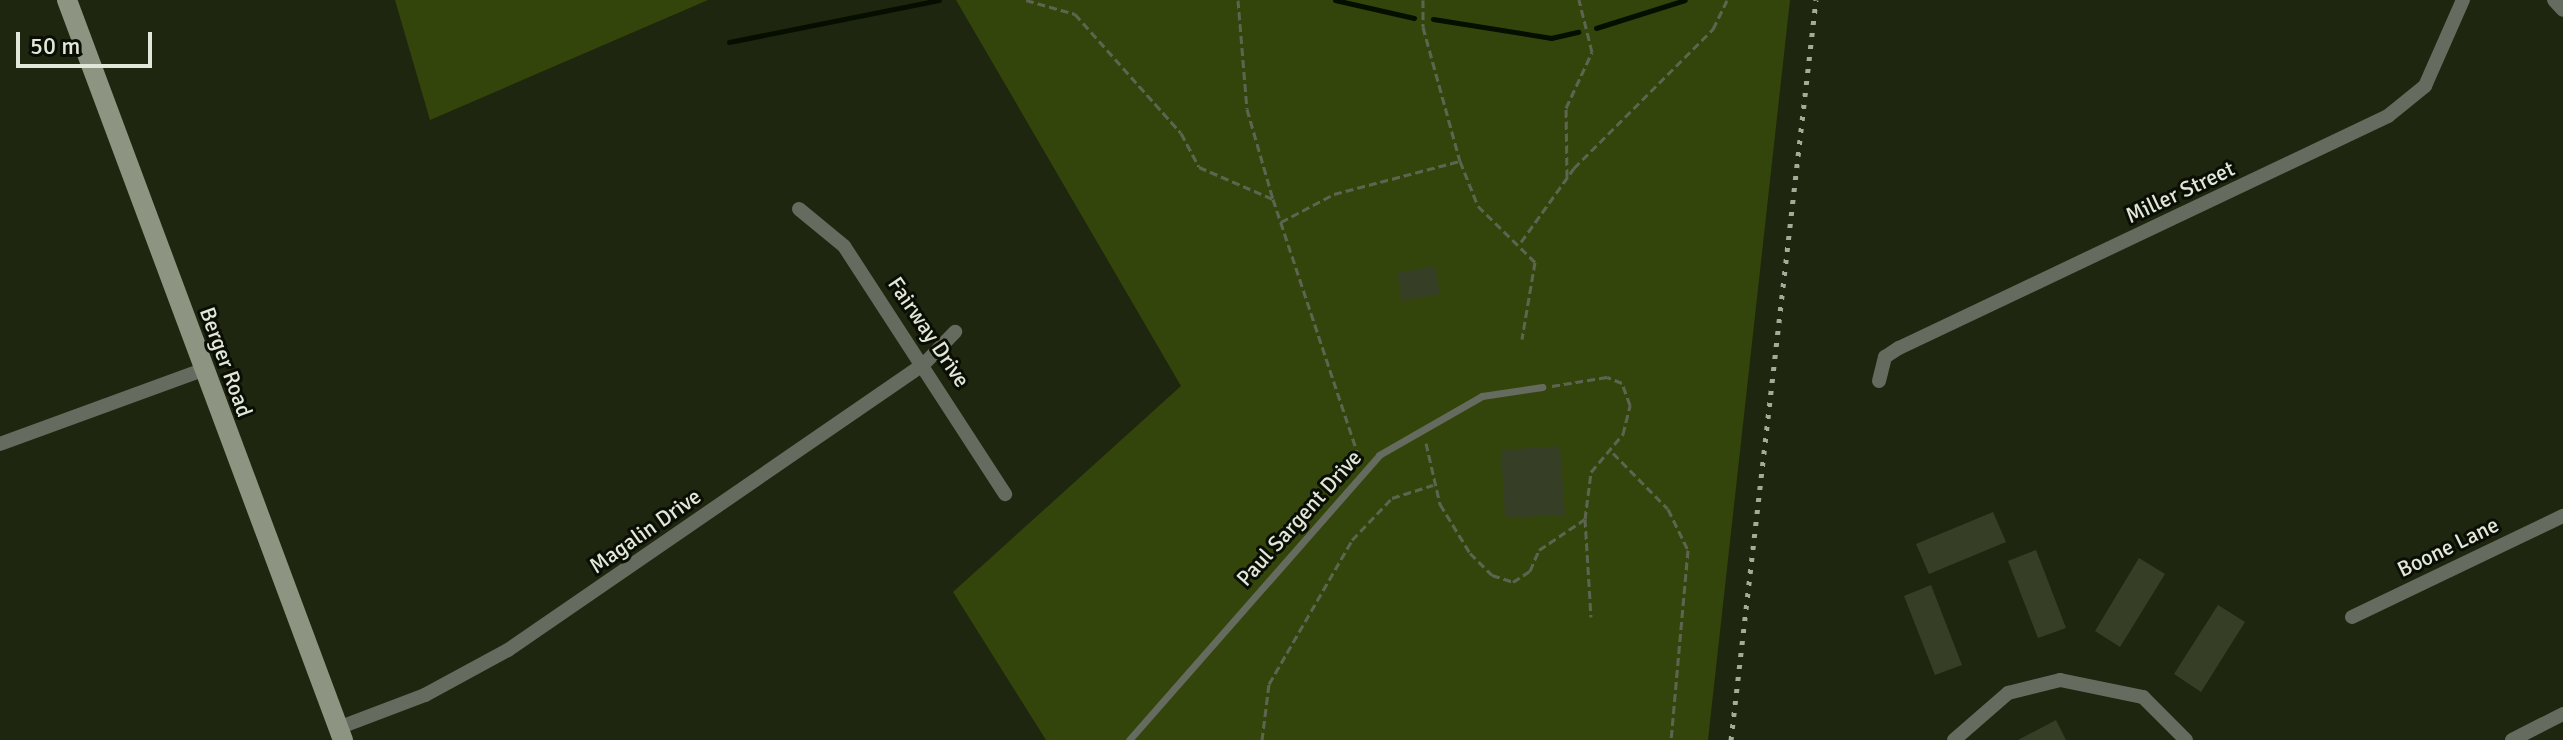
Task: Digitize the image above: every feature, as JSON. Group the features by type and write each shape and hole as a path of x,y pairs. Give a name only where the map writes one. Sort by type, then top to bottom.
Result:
{"street":[{"name":"Berger Road","path":"67,0 340,734"},
{"name":"Miller Street","path":"1879,381 1885,357 1899,348 2388,116 2425,86 2463,0"},
{"path":"2554,0 2563,10"},
{"name":"Fairway Drive","path":"799,209 844,246 924,364 1005,494"},
{"name":"Magalin Drive","path":"340,734 425,695 508,650 924,364 955,332"},
{"path":"0,444 205,369"},
{"name":"Boone Lane","path":"2352,617 2563,516"},
{"path":"1954,740 2008,693 2060,680 2143,697 2186,740"},
{"path":"2512,740 2563,714"}],"lane":[{"name":"Paul Sargent Drive","path":"1129,740 1363,470 1425,427 1482,396 1542,387"}],"path":[{"path":"1026,0 1075,14 1181,133 1199,167 1273,199"},
{"path":"1238,0 1247,109 1273,199 1363,470"},
{"path":"1423,0 1423,27 1460,161 1478,206 1521,242 1535,262 1522,339"},
{"path":"1567,177 1566,108 1592,52 1579,0"},
{"path":"1521,242 1567,177 1713,29 1727,0"},
{"path":"1281,222 1334,194 1460,161"},
{"path":"1542,387 1607,377 1622,383 1630,405 1612,452 1591,472 1585,519 1591,617"},
{"path":"1425,427 1433,485 1470,553 1492,575 1513,582 1530,571 1539,550 1585,519"},
{"path":"1612,452 1668,509 1688,550 1671,740"},
{"path":"1262,740 1269,684 1352,540 1392,498 1433,485"}],"green space":[{"path":"395,0 708,0 430,120"},
{"path":"956,0 1790,0 1708,740 1046,740 953,592 1181,386"}],"building":[{"path":"1435,266 1440,294 1402,301 1397,273"},
{"path":"1560,446 1565,515 1505,518 1501,450"},
{"path":"1993,512 2006,542 1929,574 1916,544"},
{"path":"2036,550 2066,628 2038,638 2008,561"},
{"path":"2139,558 2165,574 2120,647 2095,631"},
{"path":"1931,585 1962,665 1935,675 1904,596"},
{"path":"2218,605 2245,622 2201,692 2174,674"},
{"path":"2056,720 2066,740 2018,740"}],"waterway":[{"path":"729,42 939,0"},
{"path":"1335,0 1414,18"},
{"path":"1596,28 1685,0"},
{"path":"1433,19 1551,38 1578,32"}],"railway":[{"path":"1731,740 1816,0"}]}
